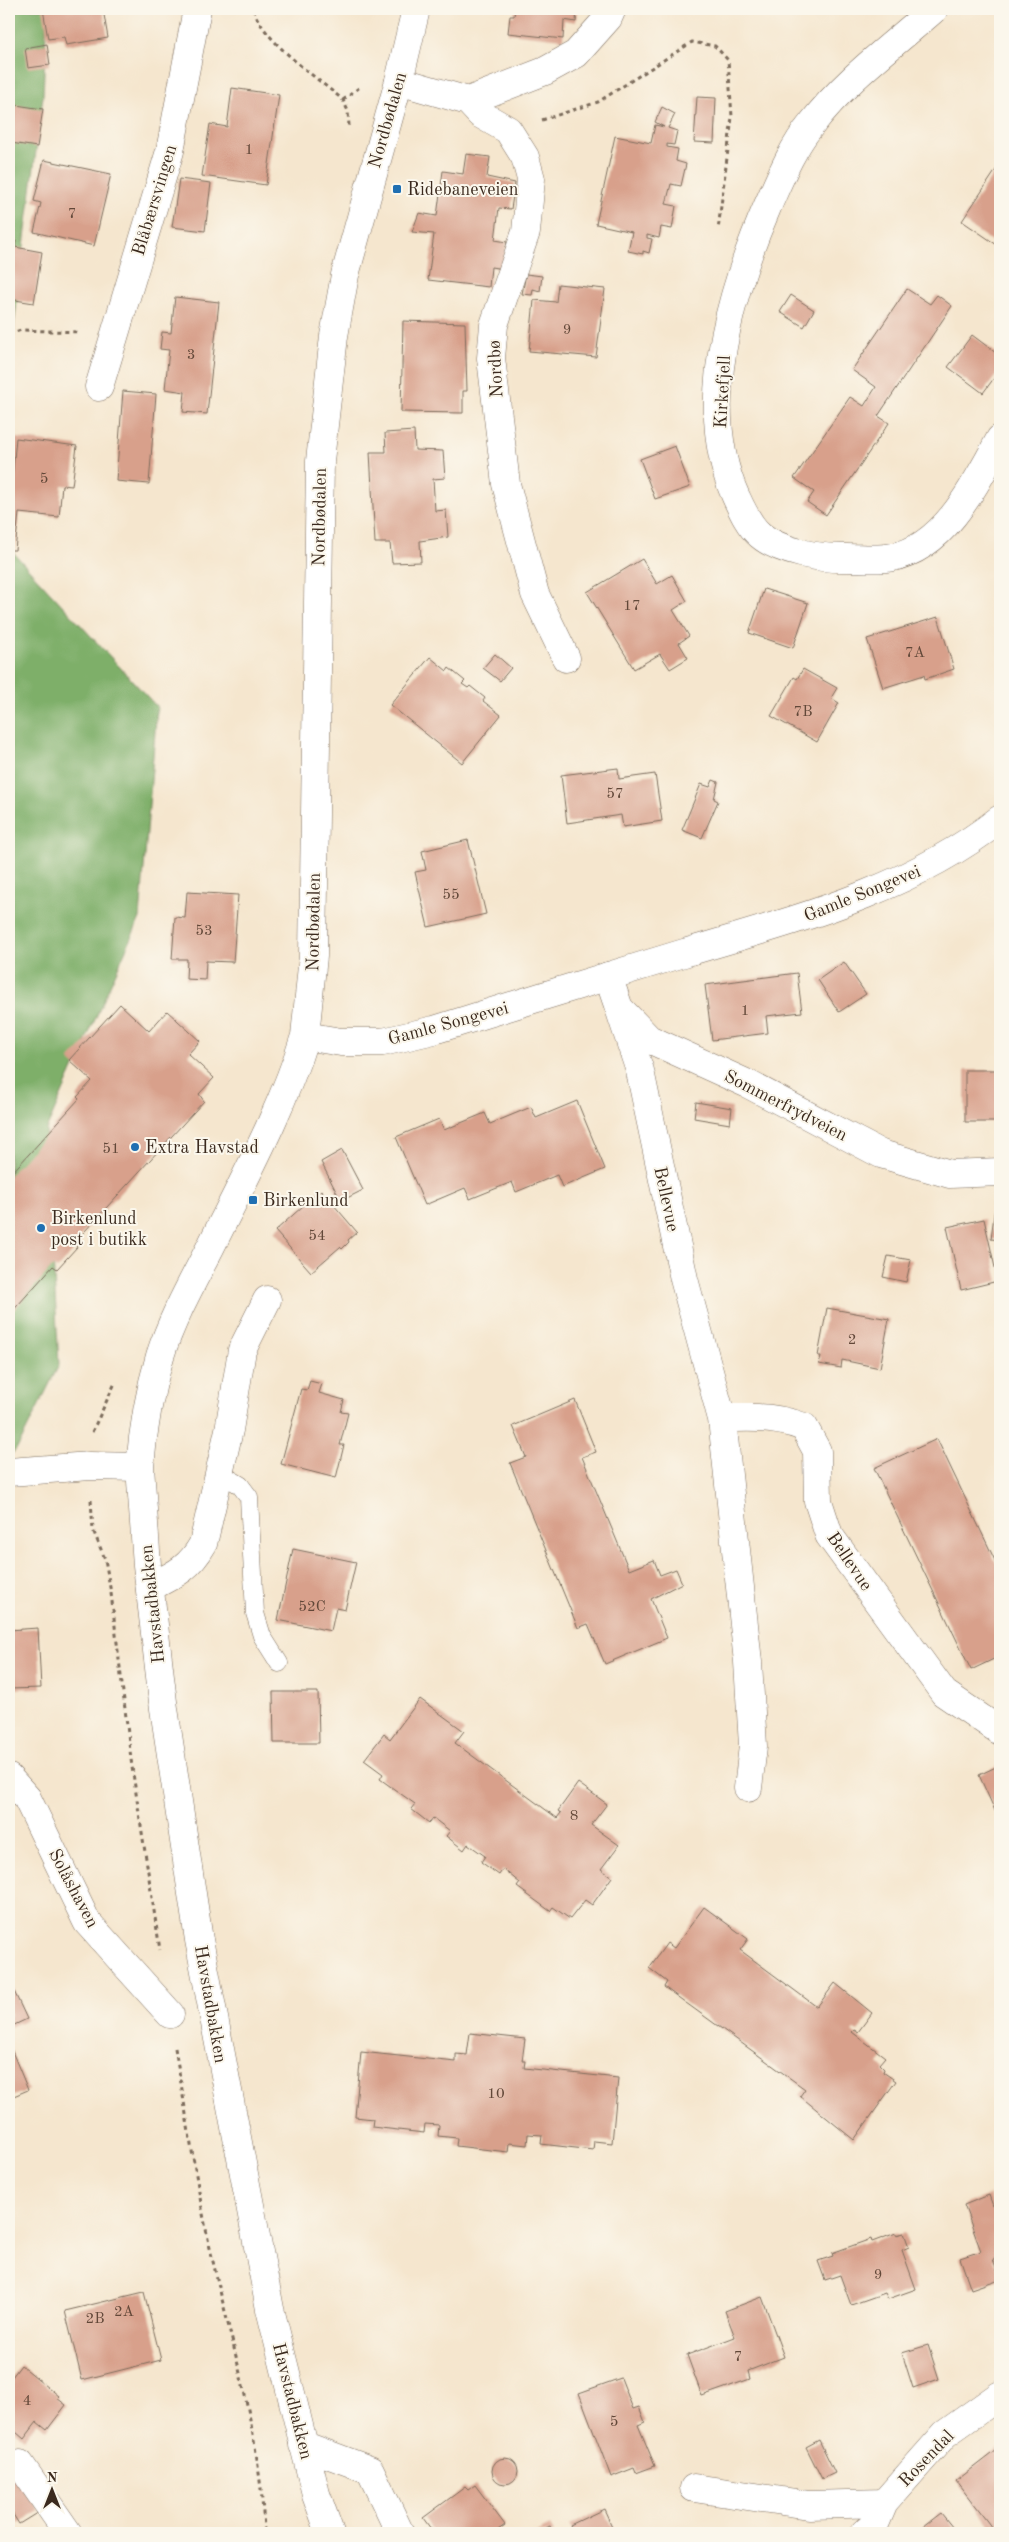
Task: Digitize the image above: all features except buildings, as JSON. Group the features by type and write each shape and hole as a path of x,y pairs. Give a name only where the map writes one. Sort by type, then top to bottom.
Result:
{"street":[{"name":"Blåbærsvingen","path":"99,388 113,335 170,151 197,9"},
{"name":"Nordbødalen","path":"305,1036 313,956 320,471 326,394 344,275 399,81 416,9"},
{"path":"399,81 468,101 545,71 576,54 608,18 612,9"},
{"name":"Kirkefjell","path":"934,9 838,93 810,126 782,173 748,250 728,320 718,386 719,435 730,485 745,517 761,536 785,548 826,559 893,557 910,551 945,527 966,500 1000,439"},
{"name":"Nordbø","path":"468,101 480,114 508,130 525,157 531,179 526,232 494,325 491,358 506,484 535,594 566,658"},
{"name":"Gamle Songevei","path":"305,1036 341,1042 383,1042 434,1030 833,908 928,866 974,840 1000,819"},
{"name":"Sommerfrydveien","path":"608,976 619,1008 649,1038 748,1084 881,1154 950,1174 1000,1172"},
{"name":"Bellevue","path":"619,1008 640,1071 684,1279 722,1419 748,1662 753,1746 748,1788"},
{"path":"9,1472 90,1466 140,1467 145,1415 161,1354 184,1298 270,1130 305,1036"},
{"path":"150,1588 178,1573 194,1560 203,1544 229,1430 242,1350 267,1300"},
{"name":"Bellevue","path":"722,1419 746,1417 784,1419 804,1426 817,1451 818,1501 829,1535 944,1694 1000,1731"},
{"name":"Havstadbakken","path":"140,1467 150,1588 177,1805 199,1940 268,2300 303,2445 330,2533"},
{"name":"Solåshaven","path":"9,1778 27,1798 87,1922 170,2014"},
{"name":"Rosendal","path":"865,2533 875,2524 884,2503 945,2434 1000,2395"},
{"path":"303,2445 370,2470 400,2533"},
{"path":"20,2464 68,2533"},
{"path":"694,2488 809,2505 884,2503"}],"lane":[{"path":"218,1472 240,1485 248,1497 255,1613 262,1636 279,1663"}],"path":[{"path":"508,130 598,102 692,42 715,46 728,60 732,117 717,239"},
{"path":"9,334 21,330 102,332 113,335"},
{"path":"90,1466 92,1432 117,1379"}],"green space":[{"path":"9,9 47,9 43,96 14,325 9,437"},
{"path":"9,548 157,707 140,918 46,1130 59,1365 18,1447 9,1457"}],"place":[{"name":"Ridebaneveien","path":"397,189"},
{"name":"Extra Havstad","path":"135,1147"},
{"name":"Birkenlund","path":"253,1200"},
{"name":"Birkenlund post i butikk","path":"41,1228"}]}
